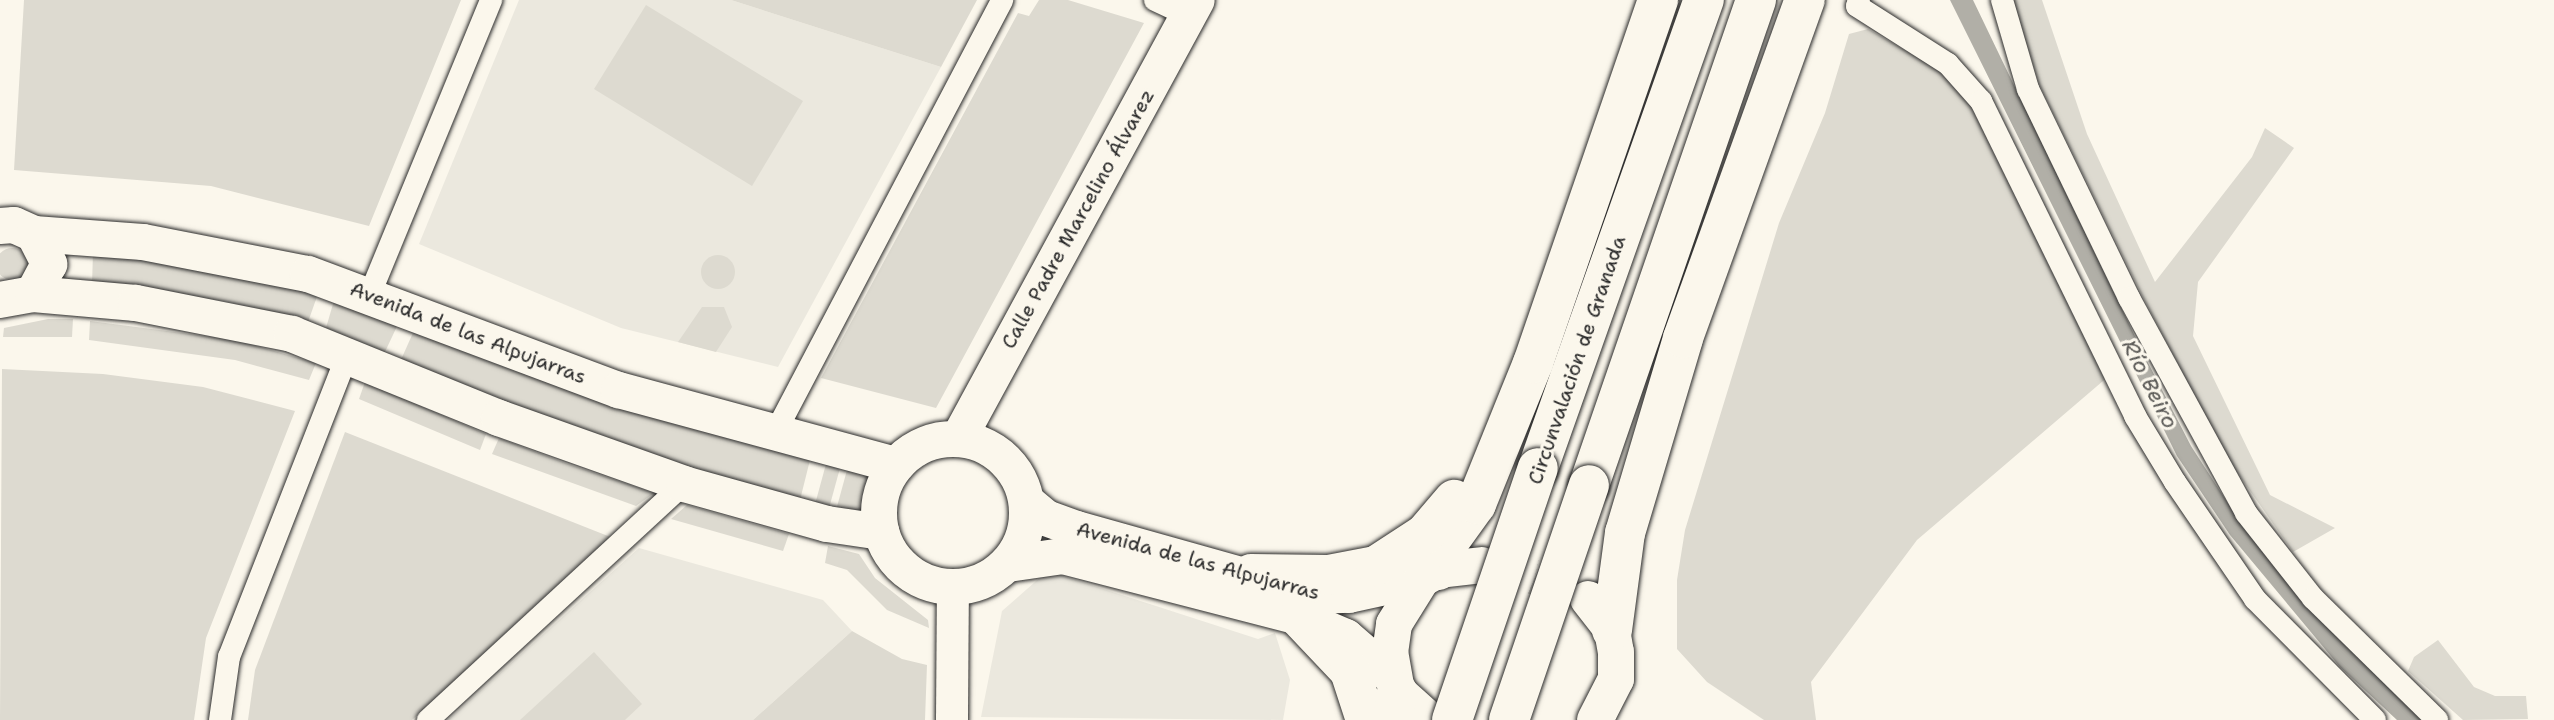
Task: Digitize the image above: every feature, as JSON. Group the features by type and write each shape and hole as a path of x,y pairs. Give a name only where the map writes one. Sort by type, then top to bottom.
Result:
{"highway":[{"path":"1430,574 1476,504 1519,399 1658,0"},
{"name":"Circunvalación de Granada","path":"1412,705 1538,468 1704,0"},
{"path":"1509,720 1756,0"},
{"path":"1612,630 1625,533 1683,338 1805,0"},
{"path":"1251,574 1329,575 1376,566 1407,549 1451,505 1519,399"},
{"path":"1299,617 1350,671 1366,720"}],"main road":[{"name":"Calle Padre Marcelino Álvarez","path":"959,438 1193,8"},
{"name":"Avenida de las Alpujarras","path":"17,230 143,242 227,255 370,294 619,390 896,465"},
{"path":"17,230 49,264 17,297"},
{"path":"17,297 214,315 348,353 499,418 684,484 827,524 881,532"},
{"path":"959,438 1001,455 1017,473 1027,502 1025,533 1008,564 978,584 953,588 908,573 881,532 879,506 896,465 930,442 959,438"},
{"name":"Avenida de las Alpujarras","path":"1027,502 1046,518 1077,529 1251,574 1316,596 1349,595 1430,574 1482,565"},
{"name":"Avenida de las Alpujarras","path":"1008,564 1063,556 1299,617 1346,637 1412,705"},
{"path":"1412,705 1394,624 1430,574"},
{"path":"1588,599 1612,630 1616,679 1595,720"}],"street":[{"path":"370,294 491,0"},
{"path":"775,433 1002,0"},
{"path":"1155,0 1193,8"},
{"path":"1859,0 1857,6 1948,64 1981,101 2135,416 2175,482 2255,599 2375,720"},
{"path":"2002,0 2028,89 2136,312 2246,513 2313,598 2437,720"},
{"path":"220,720 229,657 348,353"},
{"path":"428,720 684,484"},
{"path":"952,720 953,588"}],"shaded area":[{"path":"24,0 461,0 369,226 211,186 14,170"},
{"path":"519,0 731,0 941,67 778,367 621,328 419,244"},
{"path":"731,0 977,0 941,67"},
{"path":"1039,0 1068,0 1144,23 936,408 821,378 1018,13 1029,16"},
{"path":"2013,0 2042,0 2087,134 2155,282 2252,157 2265,128 2294,148 2198,282 2193,336 2270,495 2335,528 2293,552 2227,458 2145,301 2039,84"},
{"path":"646,5 803,101 752,186 594,89"},
{"path":"1868,29 1941,71 1974,102 2110,375 1917,540 1811,682 1816,720 1764,720 1707,682 1677,649 1677,580 1685,530 1779,223 1825,113 1849,34"},
{"path":"12,248 23,253 28,264 23,275 12,280 1,275 -4,264 1,253"},
{"path":"93,252 158,258 319,291 308,322 224,301 92,285"},
{"path":"718,255 730,260 735,272 730,284 718,289 706,284 701,272 706,260"},
{"path":"335,297 399,322 384,354 326,328"},
{"path":"702,307 724,307 732,327 716,352 678,342"},
{"path":"48,319 73,319 72,337 3,337 4,328"},
{"path":"90,321 236,340 316,363 309,380 235,360 89,340"},
{"path":"416,326 810,460 799,504 684,471 400,362"},
{"path":"2,369 103,374 203,387 295,411 206,638 194,720 0,720"},
{"path":"365,382 486,434 480,450 359,399"},
{"path":"345,432 613,538 412,720 248,720 255,670"},
{"path":"499,438 654,493 636,506 492,454"},
{"path":"826,464 840,468 828,512 814,508"},
{"path":"847,470 870,477 858,521 835,514"},
{"path":"687,505 789,534 783,551 671,519"},
{"path":"828,546 859,554 875,578 928,620 929,628 887,610 847,570 825,563"},
{"path":"639,548 823,600 852,631 753,720 448,720"},
{"path":"1054,573 1258,639 1275,633 1290,680 1283,720 981,717 1002,611 1044,574"},
{"path":"852,631 902,659 927,665 925,720 753,720"},
{"path":"2438,640 2474,687 2495,696 2526,696 2528,719 2463,720 2408,671 2414,657"},
{"path":"594,652 642,704 625,720 520,720"}],"water":[{"name":"Río Beiro","path":"1950,0 1973,0 2144,355 2191,446 2242,525 2297,595 2423,720 2397,720 2340,667 2230,535 2177,456"}],"tunnel":[{"path":"1482,565 1535,577 1579,596"}]}
